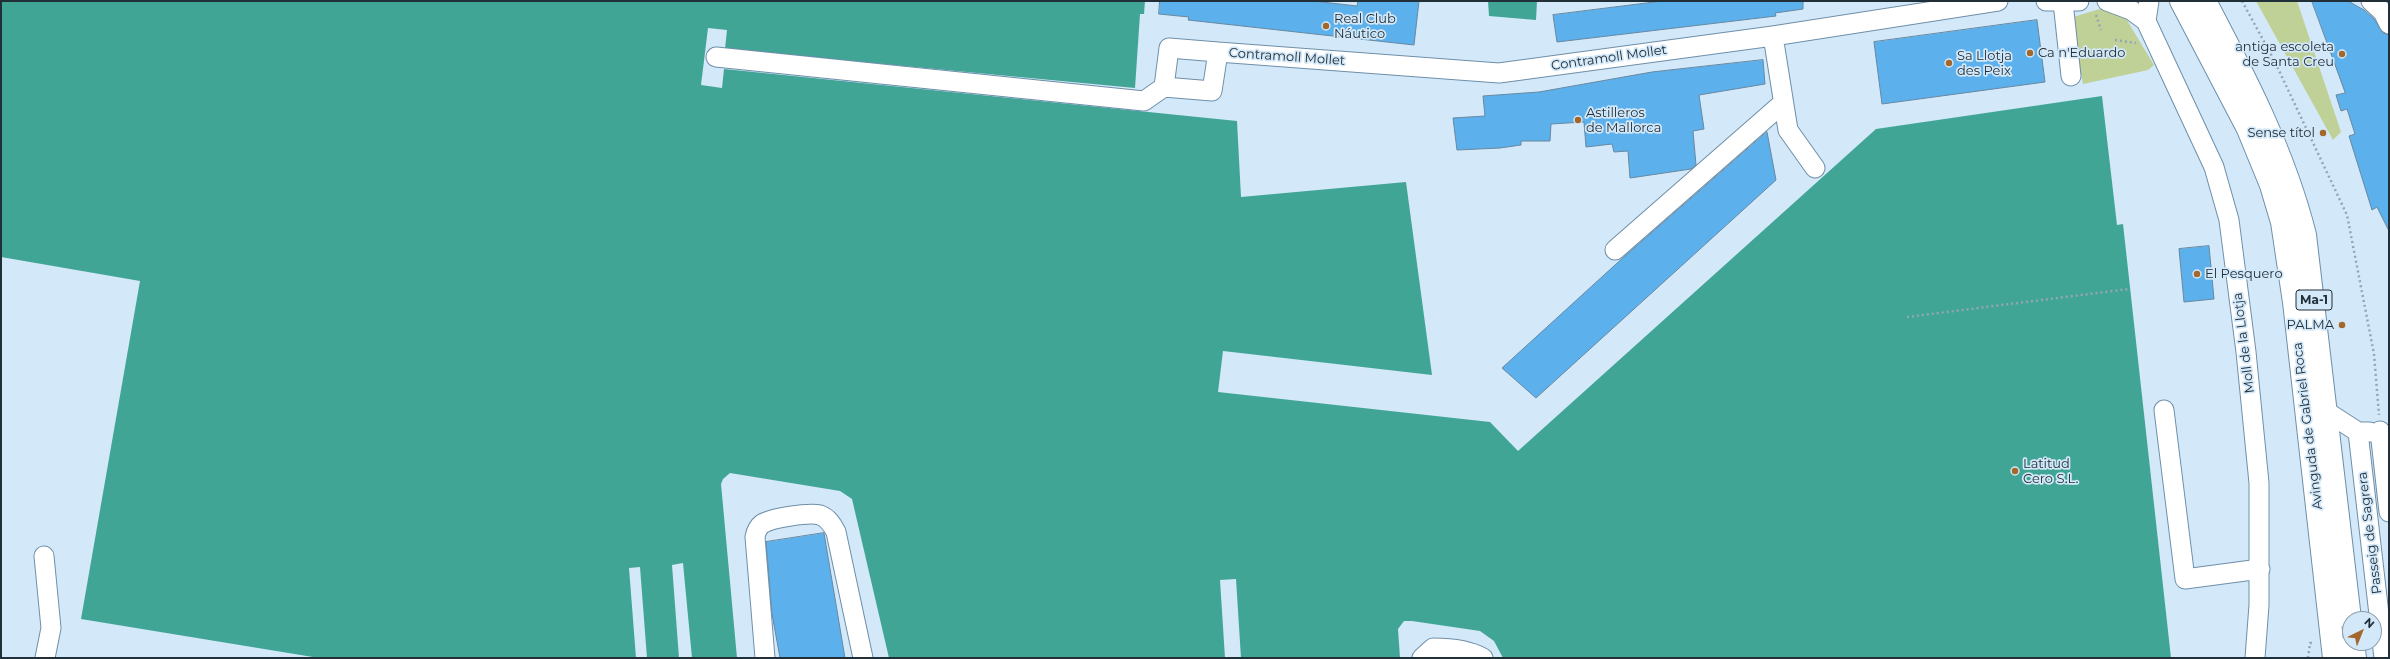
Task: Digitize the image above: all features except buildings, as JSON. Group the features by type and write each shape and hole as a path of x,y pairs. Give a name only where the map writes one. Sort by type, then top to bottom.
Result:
{"highway":[{"name":"Avinguda de Gabriel Roca","path":"2181,1 2248,129 2271,185 2282,222 2294,302 2334,658"},
{"name":"Avinguda de Gabriel Roca","path":"2205,1 2273,137 2295,197 2309,254 2349,611"}],"street":[{"name":"Contramoll Mollet","path":"1218,52 1212,91 1164,87 1169,48 1499,74 1773,36 1889,9 1998,1"},
{"path":"2146,21 2149,1"},
{"path":"2371,1 2383,12 2389,24"},
{"path":"2071,76 2077,2"},
{"name":"Moll de la Llotja","path":"2077,2 2131,10 2146,21 2214,167 2229,220 2246,352 2259,483 2260,569 2255,658"},
{"path":"1773,36 1788,130 1815,168"},
{"path":"716,57 1144,101 1164,87"},
{"path":"1615,250 1783,103"},
{"path":"2164,410 2185,579 2260,569"},
{"path":"2327,412 2358,432 2384,430"},
{"name":"Passeig de Sagrera","path":"2384,430 2389,512"},
{"name":"Passeig de Sagrera","path":"2358,432 2384,658"},
{"path":"765,658 755,537 757,531 764,522 812,513 827,519 836,532 863,658"},
{"path":"44,556 51,628 45,658"},
{"path":"1422,658 1428,651 1440,648 1470,653 1483,658"}],"path":[{"path":"2242,1 2274,60 2348,215 2374,354 2384,430"},
{"path":"2077,2 2101,30"},
{"path":"2115,40 2136,43"},
{"path":"1907,317 2129,289"}],"shaded area":[{"path":"1,1 1145,1 1144,14 1140,14 1135,88 725,49 727,30 708,28 701,85 722,88 724,69 1237,121 1241,197 1406,182 1432,375 1223,351 1218,392 1490,422 1518,451 1876,129 2102,96 2117,225 2123,224 2171,658 1503,658 1494,641 1480,631 1404,621 1398,629 1400,658 1241,658 1236,579 1220,580 1225,658 889,658 852,499 840,491 730,473 723,479 721,484 737,658 692,658 683,563 672,565 679,658 647,658 640,567 629,568 636,658 319,658 81,619 140,281 1,257"},
{"path":"1488,1 1537,1 1536,20 1489,16"},
{"path":"2256,1 2297,1 2341,132 2333,140"},
{"path":"2103,8 2122,12 2154,65 2148,70 2083,84 2070,18"}],"place":[{"name":"Real Club Náutico","path":"1326,26"},
{"name":"Ca n'Eduardo","path":"2030,53"},
{"name":"antiga escoleta de Santa Creu","path":"2342,54"},
{"name":"Sa Llotja des Peix","path":"1949,63"},
{"name":"Astilleros de Mallorca","path":"1578,120"},
{"name":"Sense títol","path":"2323,133"},
{"name":"El Pesquero","path":"2197,274"},
{"name":"PALMA","path":"2342,325"},
{"name":"Latitud Cero S.L.","path":"2015,471"}]}
